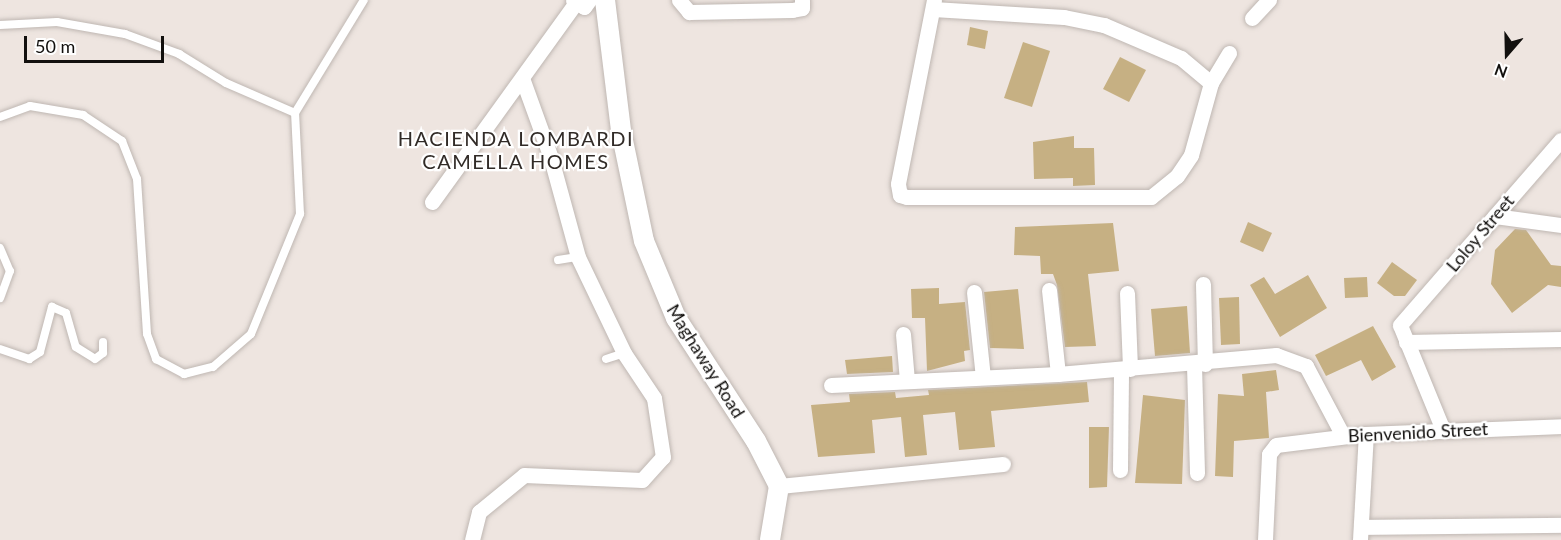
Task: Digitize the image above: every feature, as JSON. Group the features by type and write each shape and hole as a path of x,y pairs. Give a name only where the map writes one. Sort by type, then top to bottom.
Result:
{"street":[{"name":"Maghaway Road","path":"605,0 621,131 644,241 676,318 756,441 779,486"},
{"path":"680,0 689,12 792,10 802,8 802,0"},
{"path":"1251,18 1269,0"},
{"path":"432,202 574,3"},
{"path":"1211,83 1181,58 1104,25 1064,17 933,5 898,184 900,195 908,197 1151,197 1177,176 1191,155 1211,83 1229,53"},
{"path":"472,540 479,512 524,475 642,480 654,470 663,457 660,421 654,398 624,353 578,257 551,158 522,78"},
{"name":"Loloy Street","path":"1406,342 1401,325 1560,140"},
{"path":"1495,216 1561,225"},
{"path":"1197,473 1203,284"},
{"path":"1049,290 1058,374"},
{"path":"974,292 983,377"},
{"path":"1120,470 1126,370 1127,293"},
{"path":"903,334 907,381"},
{"path":"1443,430 1406,342 1561,339"},
{"path":"831,385 1126,370 1199,365 1276,355 1306,366 1343,436"},
{"name":"Bienvenido Street","path":"1265,540 1269,454 1276,445 1366,434 1561,426"},
{"path":"1366,434 1361,534 1561,525"},
{"path":"770,540 779,486 1003,464"}],"lane":[{"path":"0,117 30,106 83,115 122,141 138,179 147,334 156,359 184,374 213,367 251,334 300,214 295,113 364,0"},
{"path":"0,25 57,22 125,34 179,54 226,83 295,113"},
{"path":"0,248 10,271 0,298"},
{"path":"558,260 578,257"},
{"path":"0,350 29,360 40,352 52,307 66,313 76,347 95,359 103,353 103,342"},
{"path":"606,359 624,353"}],"building":[{"path":"970,27 988,31 985,49 967,45"},
{"path":"1023,42 1050,51 1032,107 1004,98"},
{"path":"1120,57 1146,70 1129,102 1103,89"},
{"path":"1074,136 1074,148 1094,148 1095,185 1073,186 1073,178 1034,179 1033,142"},
{"path":"1248,222 1272,233 1263,252 1240,242"},
{"path":"1113,223 1119,271 1088,274 1096,346 1065,347 1057,285 1053,274 1041,274 1040,256 1014,255 1015,227"},
{"path":"1515,229 1526,230 1551,265 1561,266 1561,287 1548,285 1512,313 1491,284 1495,250"},
{"path":"1392,262 1417,280 1405,296 1394,296 1377,283"},
{"path":"1308,275 1327,308 1280,337 1250,285 1264,277 1275,294"},
{"path":"1367,277 1368,297 1345,298 1344,278"},
{"path":"939,288 939,304 965,302 970,350 964,351 965,361 927,371 925,318 912,318 911,289"},
{"path":"1018,289 1024,349 990,348 984,292"},
{"path":"1239,297 1240,344 1221,345 1219,298"},
{"path":"1187,306 1190,353 1155,356 1151,309"},
{"path":"1373,326 1396,367 1372,381 1361,360 1326,376 1315,355"},
{"path":"892,356 893,372 847,374 845,360"},
{"path":"1276,370 1279,390 1266,392 1269,438 1234,441 1233,477 1215,476 1218,394 1244,396 1242,374"},
{"path":"1087,382 1089,402 991,411 995,447 959,450 955,412 923,415 927,455 905,457 901,417 872,420 875,453 818,457 811,405 850,402 849,394 895,392 896,398 929,395 928,390"},
{"path":"1143,395 1185,400 1182,484 1135,483"},
{"path":"1089,427 1109,427 1107,487 1089,488"}],"district":[{"name":"HACIENDA LOMBARDI CAMELLA HOMES","path":"516,150"}]}
